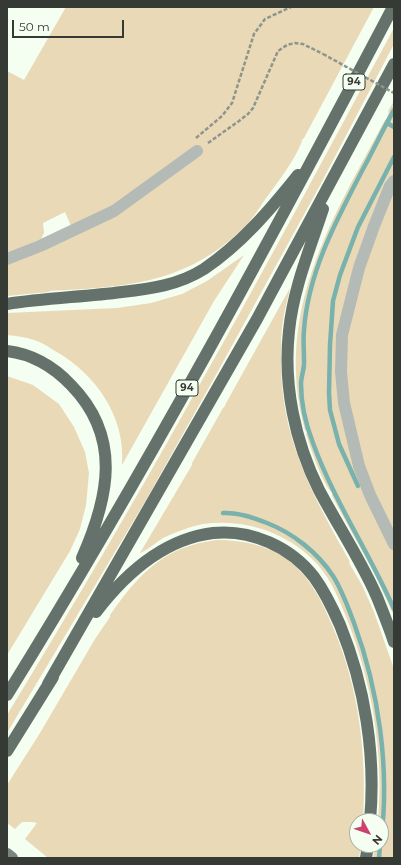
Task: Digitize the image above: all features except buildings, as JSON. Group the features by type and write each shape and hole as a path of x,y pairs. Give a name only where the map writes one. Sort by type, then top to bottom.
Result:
{"highway":[{"name":"94","path":"7,695 55,617 171,417 271,238 394,7"},
{"name":"94","path":"394,64 334,178 302,271 289,331 288,362 293,416 308,463 319,489 376,596 394,642"},
{"path":"7,304 92,296 160,287 202,270 238,243 266,214 315,156"},
{"path":"48,684 253,326 334,178"},
{"path":"7,351 32,357 50,366 82,395 93,412 100,427 104,446 106,475 100,513 92,535 55,617"},
{"path":"7,751 84,628 127,577 161,551 194,536 224,532 246,535 274,544 303,564 326,594 345,638 354,666 367,726 370,756 370,813"}],"lane":[{"path":"7,260 114,211 196,145"},
{"path":"394,181 390,186 359,268 342,335 341,372 344,403 359,466 370,495 394,544"}],"path":[{"path":"196,145 232,103 254,34 265,19 291,7"},
{"path":"196,145 248,114 278,51 287,45 295,43 303,44 394,93"}],"shaded area":[{"path":"66,7 374,7 302,140 293,160 250,221 228,242 206,258 158,278 106,287 7,296 7,264 71,226 65,212 43,223 44,233 41,239 7,256 7,71 24,80"},
{"path":"394,28 394,44 318,189 217,373 146,500 7,733 7,715 169,440"},
{"path":"394,101 394,616 375,575 332,496 332,493 324,482 314,457 306,434 307,432 305,430 297,387 297,346 302,307 313,268 328,231 387,118 388,111"},
{"path":"244,255 214,301 122,465 122,447 119,430 105,399 95,385 70,361 45,345 27,338 7,335 7,313 117,308 151,303 182,294 207,281"},
{"path":"290,288 282,325 281,354 282,384 292,438 300,463 311,488 350,562 349,563 362,585 374,612 394,669 394,858 373,858 374,853 389,853 389,813 378,813 379,769 374,718 356,643 338,598 323,571 307,554 280,536 266,530 235,523 203,524 187,528 163,538 140,553 192,465"},
{"path":"7,376 33,385 59,404 74,427 85,452 89,473 86,505 80,529 70,551 7,655"},
{"path":"227,540 267,548 293,564 306,577 316,592 328,616 349,672 359,721 364,771 363,813 349,813 349,853 360,853 359,858 48,858 25,839 37,823 22,822 15,829 7,823 7,785 40,733 110,615 132,587 154,564 182,548 198,543"}],"waterway":[{"path":"394,110 343,207 325,246 311,287 304,334 304,366 301,384 306,421 321,464 394,609"},
{"path":"387,123 394,127"},
{"path":"358,486 339,444 330,410 330,345 333,301 340,275 358,227 394,157"},
{"path":"223,513 240,514 257,519 286,532 320,559 333,576 339,587 345,599 363,649 376,703 383,758 383,813"},
{"path":"379,853 379,858"}]}
